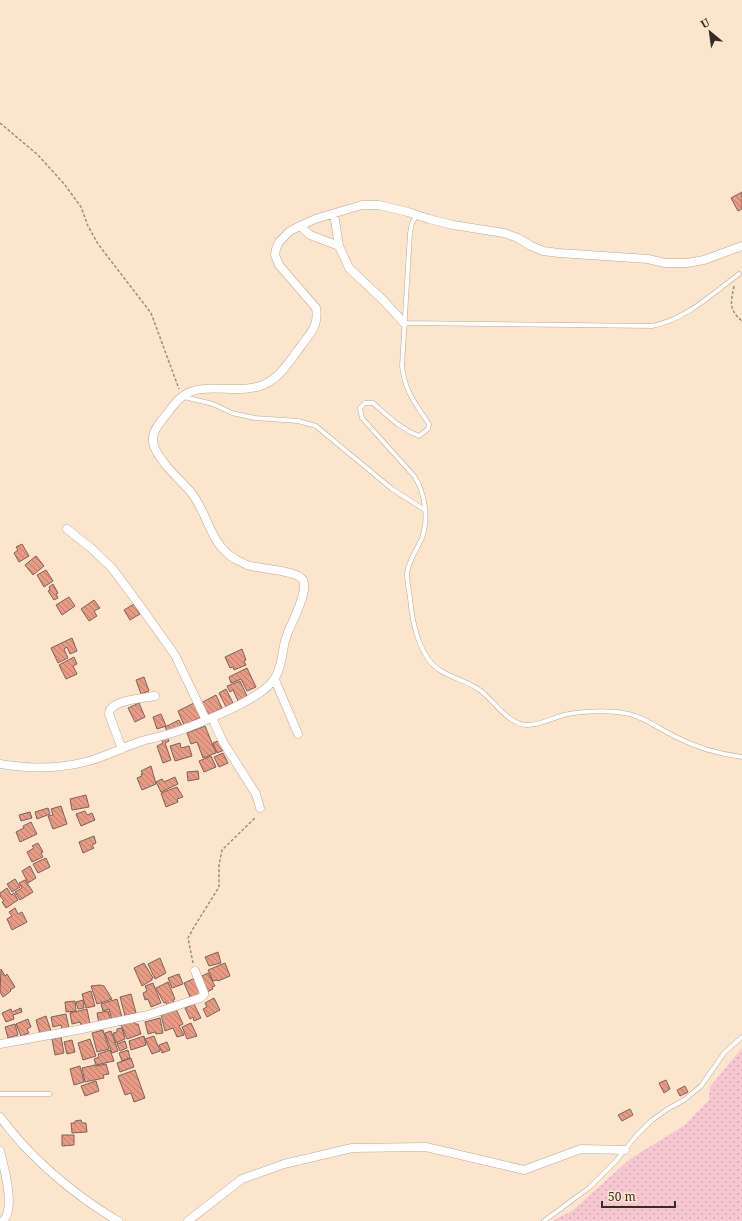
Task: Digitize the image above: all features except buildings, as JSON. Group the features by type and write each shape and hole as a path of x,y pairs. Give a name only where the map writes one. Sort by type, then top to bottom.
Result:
{"street":[{"path":"0,764 24,767 62,766 90,761 144,740 168,735 209,719 264,690 275,680 279,670 286,640 304,592 304,581 301,577 292,574 246,565 225,552 212,534 195,497 166,465 155,449 153,436 166,415 181,396 189,392 205,389 252,389 274,379 283,371 315,327 317,317 316,308 279,265 275,256 279,242 290,231 315,219 352,207 379,205 453,225 504,233 518,238 543,251 559,253 648,259 665,263 687,264 704,260 742,246"},
{"path":"334,214 339,246 352,272 404,323"},
{"path":"300,226 310,236 339,246"},
{"path":"67,529 91,548 112,568 175,655 209,719 256,794 260,808"},
{"path":"275,680 298,734"},
{"path":"122,749 109,711 118,703 155,696"},
{"path":"0,1044 77,1030 148,1014 200,998 204,995 204,993 195,971"},
{"path":"0,1118 28,1150 52,1173 76,1192 118,1221"},
{"path":"188,1221 242,1179 284,1164 352,1148 426,1147 524,1170 581,1149 624,1150"},
{"path":"0,1151 5,1172 9,1208 7,1217 3,1221"}],"lane":[{"path":"417,215 412,223 410,233 402,355 404,379 410,397 429,424 428,429 419,436 407,431 393,422 372,403 365,403 360,408 360,413 362,418 415,477 421,487 425,510 425,525 422,538 415,550 407,573 413,622 418,638 430,661 439,670 480,690 507,716 520,724 528,725 577,713 604,711 625,713 649,722 663,731 710,751 742,757"},
{"path":"404,323 652,326 663,324 691,309 739,274"},
{"path":"181,396 213,404 232,413 255,418 298,421 316,426 392,489 425,510"},
{"path":"544,1221 590,1187 615,1162 636,1136 651,1121 666,1110 684,1100 701,1086 725,1052 742,1037"},
{"path":"0,1094 50,1094"}],"path":[{"path":"0,123 38,155 65,185 81,207 88,226 98,244 151,314 181,396"},
{"path":"739,274 735,280 731,304 736,316 742,321"},
{"path":"195,971 188,938 219,887 219,865 222,850 260,814 260,808"}],"shaded area":[{"path":"742,1048 742,1221 552,1221 572,1211 630,1159 685,1125 709,1100 710,1087"}]}
